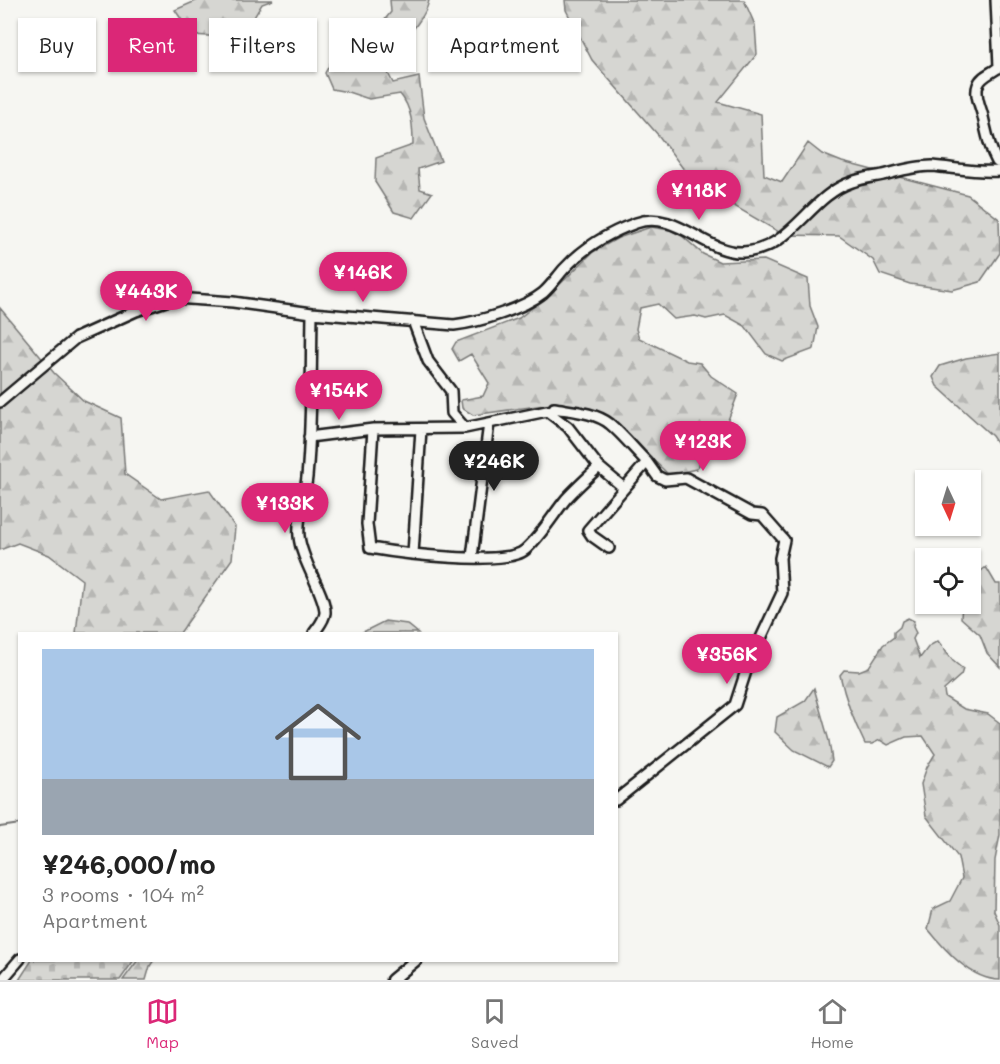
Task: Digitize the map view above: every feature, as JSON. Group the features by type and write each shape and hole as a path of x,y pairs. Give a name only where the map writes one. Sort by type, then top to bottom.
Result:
{"street":[{"path":"0,402 76,338 136,311 175,298 454,325 477,322 526,303 543,293 587,247 640,222 655,221 672,224 730,252 745,252 764,248 777,241 791,231 829,193 852,182 920,166 988,172 999,167 987,138 978,104 977,86 983,77 991,75 999,67 996,0"},
{"path":"312,313 307,478 300,514 299,535 301,552 325,612 323,620 315,632"},
{"path":"413,321 428,361 451,392 452,413 465,428"},
{"path":"552,413 554,408 572,411 595,416 609,423 647,462 657,476 665,480 686,478 752,514 762,515 784,540 780,558 782,593 747,668 735,705 618,798"},
{"path":"309,437 373,429 465,428 547,411 568,427 599,467 624,488"},
{"path":"472,557 489,423"},
{"path":"373,429 367,524 370,548 412,554 472,557 515,556 525,550 568,497 599,467"},
{"path":"412,554 421,429"},
{"path":"609,548 592,536 588,530 647,462"},
{"path":"3,980 18,961"},
{"path":"392,980 414,962"}],"green space":[{"path":"198,0 273,0 262,4 254,18 209,18 209,36 197,35 197,18 180,18 175,10"},
{"path":"390,0 429,0 416,26 416,18 386,18 391,12"},
{"path":"565,0 744,0 755,25 757,54 718,102 761,114 764,175 782,182 808,143 822,154 842,162 968,195 999,219 1000,253 980,282 952,290 910,284 880,274 873,260 839,236 784,235 693,182 659,136 592,60 581,39 581,18 570,18"},
{"path":"329,66 329,72 388,72 393,83 419,77 424,118 441,161 418,169 420,189 432,193 414,218 394,212 375,182 376,158 413,145 411,118 404,99 400,94 369,99 332,89 325,73"},
{"path":"651,227 670,230 682,236 703,254 720,262 764,260 808,279 810,306 818,327 814,349 782,361 766,354 745,326 725,315 706,319 695,316 674,319 658,304 640,308 636,329 639,338 687,361 700,363 711,376 738,394 723,433 696,469 669,475 609,417 552,404 473,415 462,408 461,400 483,396 489,383 471,354 459,361 452,349 456,342 519,318 551,293 593,252 618,238"},
{"path":"0,308 54,373 84,401 121,418 125,474 161,499 209,490 235,527 232,559 181,632 76,632 82,580 49,555 18,543 0,550"},
{"path":"1000,353 1000,448 992,436 937,386 933,377 940,366 966,358"},
{"path":"986,567 996,584 1000,584 1000,667 987,653 980,635 961,618 961,614 981,614 981,571"},
{"path":"908,618 914,621 913,627 916,633 913,639 920,658 929,646 938,641 953,661 963,669 961,675 944,690 945,697 964,709 988,714 1000,723 1000,835 995,860 994,911 1000,925 1000,980 989,979 969,969 942,946 928,929 933,909 950,901 962,878 958,857 926,816 921,784 935,754 923,736 906,737 888,745 880,740 872,744 865,744 850,710 842,684 840,675 844,670 859,671 869,667 883,645 894,637 894,632 900,627 902,621"},
{"path":"385,621 407,624 417,632 363,632"},
{"path":"814,688 829,741 832,761 828,767 794,750 775,732 777,717 805,701"},
{"path":"31,962 133,962 120,980 19,980"},
{"path":"136,962 153,962 146,980 123,980"}],"waterway":[{"path":"0,827 18,824"}]}
